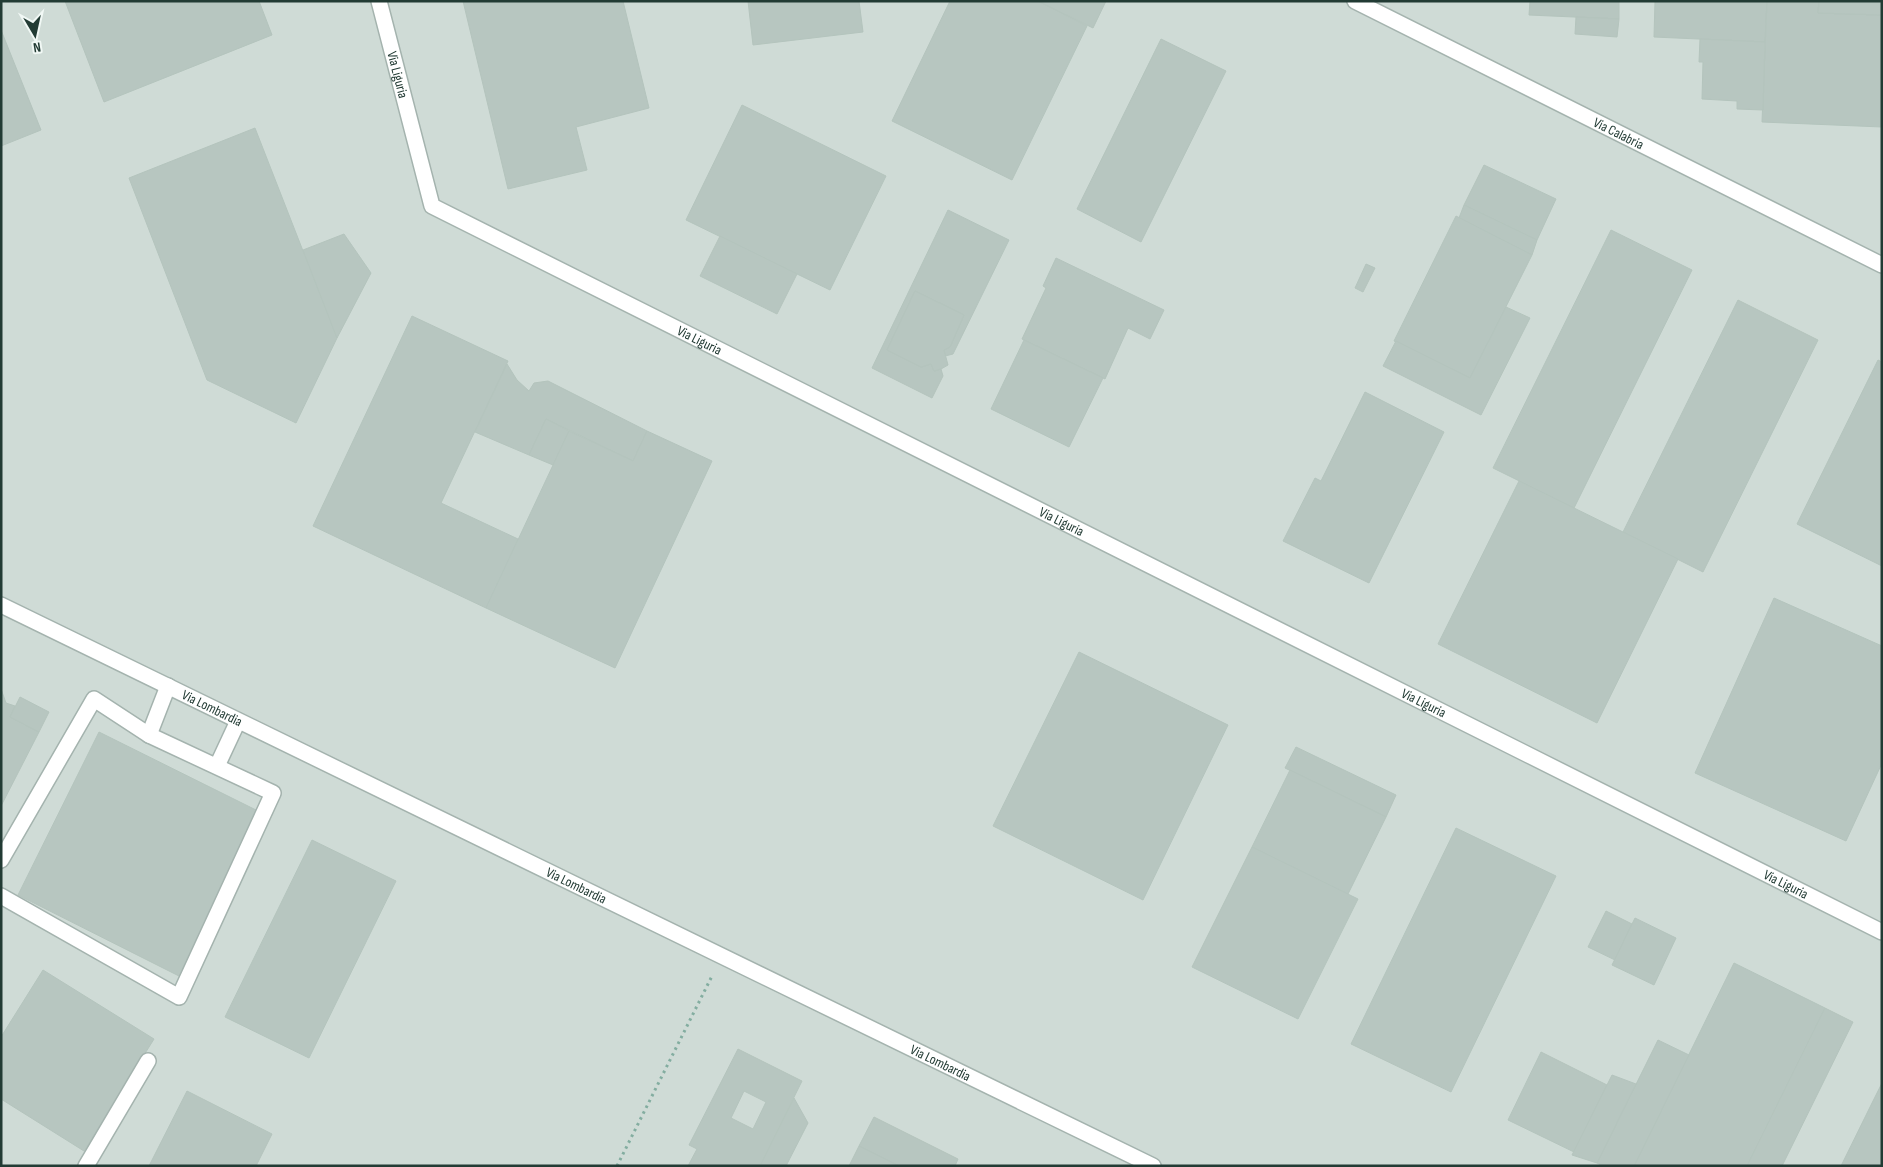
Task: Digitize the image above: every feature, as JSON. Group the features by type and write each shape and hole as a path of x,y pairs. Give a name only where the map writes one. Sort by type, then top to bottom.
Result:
{"street":[{"name":"Via Liguria","path":"379,1 432,206 1882,932"},
{"name":"Via Calabria","path":"1355,1 1882,265"},
{"name":"Via Lombardia","path":"1,605 1153,1166"},
{"path":"149,735 168,686"},
{"path":"1,860 94,699 149,735 274,793 179,997 1,896"},
{"path":"217,766 238,720"},
{"path":"86,1166 148,1061"}],"path":[{"path":"617,1166 722,956"}],"shaded area":[{"path":"1,1 1882,1 1882,1166 1,1166"}],"building":[{"path":"65,1 259,1 272,35 104,102"},
{"path":"463,1 623,1 649,108 576,127 587,170 508,189"},
{"path":"748,1 859,1 863,32 753,45"},
{"path":"950,1 1038,1 1087,26 1012,180 892,121"},
{"path":"1038,1 1106,1 1093,28"},
{"path":"1530,1 1619,1 1619,19 1529,15"},
{"path":"1655,1 1767,1 1765,42 1654,37"},
{"path":"1767,1 1819,1 1818,13 1882,15 1882,127 1762,122"},
{"path":"1819,1 1882,1 1882,15 1818,13"},
{"path":"1576,17 1619,19 1617,37 1575,34"},
{"path":"1,30 41,130 1,146"},
{"path":"1161,39 1226,71 1141,242 1077,209"},
{"path":"1700,39 1765,42 1763,110 1737,109 1737,101 1702,99 1703,62 1699,62"},
{"path":"742,105 886,176 830,290 686,220"},
{"path":"255,128 337,338 296,423 207,380 129,178"},
{"path":"1484,165 1556,199 1537,240 1464,205"},
{"path":"1464,205 1537,240 1532,255 1459,218"},
{"path":"948,210 1009,240 953,354 945,356 944,350 950,347 964,315 915,291 887,350 921,367 931,364 934,371 941,369 943,376 932,398 872,368"},
{"path":"1456,216 1532,255 1470,378 1394,341"},
{"path":"1611,230 1692,270 1574,508 1493,468"},
{"path":"344,234 371,273 337,338 303,250"},
{"path":"720,236 797,274 777,314 700,276"},
{"path":"1056,258 1164,310 1150,339 1128,328 1105,379 1022,339 1046,288 1043,286"},
{"path":"1366,264 1375,268 1363,292 1355,288"},
{"path":"915,291 964,315 950,347 944,350 948,365 934,371 931,364 921,367 887,350"},
{"path":"1738,300 1818,340 1703,572 1623,532"},
{"path":"1506,307 1530,318 1481,415 1383,366 1396,341 1470,378"},
{"path":"412,316 508,361 441,503 518,539 486,608 313,526"},
{"path":"1024,340 1103,378 1069,447 991,409"},
{"path":"1878,360 1882,362 1882,566 1797,524"},
{"path":"507,364 517,380 529,391 534,383 548,381 647,431 633,461 546,419 529,455 475,432"},
{"path":"1365,392 1444,432 1369,583 1283,541 1315,478 1321,481"},
{"path":"546,419 569,431 553,465 529,455"},
{"path":"569,431 633,461 647,431 712,461 615,668 486,608"},
{"path":"1519,481 1678,559 1597,723 1438,644"},
{"path":"1774,598 1882,646 1882,763 1846,841 1695,773"},
{"path":"1079,652 1228,725 1143,900 993,826"},
{"path":"1,689 6,703 15,706 10,717 39,732 1,806"},
{"path":"20,697 49,712 39,732 10,717"},
{"path":"99,732 262,813 181,977 18,895"},
{"path":"1296,747 1396,795 1386,817 1285,768"},
{"path":"1290,770 1386,817 1348,894 1252,847"},
{"path":"1456,828 1556,876 1451,1092 1351,1044"},
{"path":"312,840 396,881 309,1058 225,1017"},
{"path":"1252,847 1358,899 1298,1019 1192,967"},
{"path":"1606,911 1632,924 1615,960 1588,947"},
{"path":"1635,918 1676,938 1654,985 1612,965"},
{"path":"1734,963 1825,1008 1747,1166 1634,1166"},
{"path":"43,970 154,1039 84,1151 1,1099 1,1037"},
{"path":"1825,1008 1853,1022 1782,1166 1747,1166"},
{"path":"1658,1040 1689,1055 1634,1166 1603,1166 1597,1163"},
{"path":"738,1049 802,1081 760,1166 688,1166 697,1149 689,1145","holes":["744,1091 766,1102 753,1129 731,1118"]},
{"path":"1541,1052 1607,1085 1574,1152 1508,1120"},
{"path":"1612,1075 1636,1084 1597,1163 1572,1155"},
{"path":"1882,1083 1882,1166 1841,1166 1873,1101"},
{"path":"187,1091 272,1134 256,1166 149,1166"},
{"path":"794,1098 808,1123 786,1166 760,1166"},
{"path":"874,1117 958,1159 955,1166 899,1166 859,1146"},
{"path":"859,1146 899,1166 849,1166"}]}
